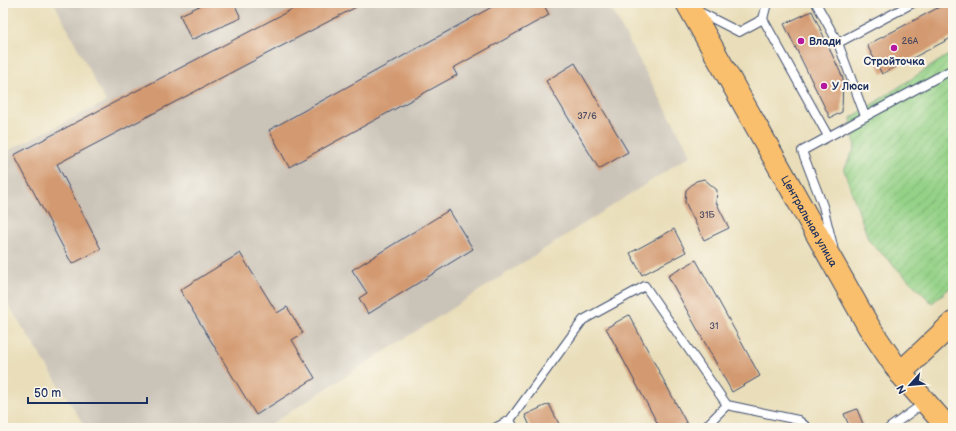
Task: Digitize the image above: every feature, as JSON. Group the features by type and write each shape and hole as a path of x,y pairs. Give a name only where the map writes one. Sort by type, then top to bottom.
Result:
{"main road":[{"name":"Центральная улица","path":"688,5 869,327 900,373 948,428"},
{"path":"900,373 953,323"}],"lane":[{"path":"767,3 763,19 828,136"},
{"path":"816,3 838,43 865,116"},
{"path":"838,43 913,3"},
{"path":"688,5 739,32 763,19"},
{"path":"841,278 823,206 802,151 953,69"},
{"path":"495,428 510,420 582,320 646,286 727,405 798,420 808,428"},
{"path":"889,428 926,402"},
{"path":"704,428 727,405"},
{"path":"510,420 514,428"}],"shaded area":[{"path":"54,3 608,3 691,155 268,426 269,428 86,428 3,296 3,157 9,150 106,102"}],"green space":[{"path":"953,52 953,285 932,303 869,241 844,170 855,147 851,118"}],"building":[{"path":"206,3 234,3 241,18 191,40 180,15"},
{"path":"304,3 356,3 358,6 57,164 101,249 72,264 14,155"},
{"path":"499,3 543,3 549,15 453,68 457,75 289,167 269,130"},
{"path":"947,3 953,3 953,37 882,74 867,45"},
{"path":"812,11 843,78 842,112 830,118 784,24"},
{"path":"575,63 628,152 599,169 546,81"},
{"path":"704,179 717,190 716,202 729,228 704,240 685,202 686,190 696,181"},
{"path":"449,210 473,249 368,314 359,298 367,293 352,270"},
{"path":"674,229 686,252 642,275 630,253"},
{"path":"240,253 277,313 287,307 303,333 292,340 315,378 256,415 180,290"},
{"path":"696,260 760,376 732,392 668,276"},
{"path":"629,315 689,428 660,428 606,328"},
{"path":"549,404 561,428 531,428 525,415"},
{"path":"857,409 863,424 850,428 844,414"}],"place":[{"name":"Влади","path":"801,41"},
{"name":"Стройточка","path":"894,48"},
{"name":"У Люси","path":"824,86"}]}
